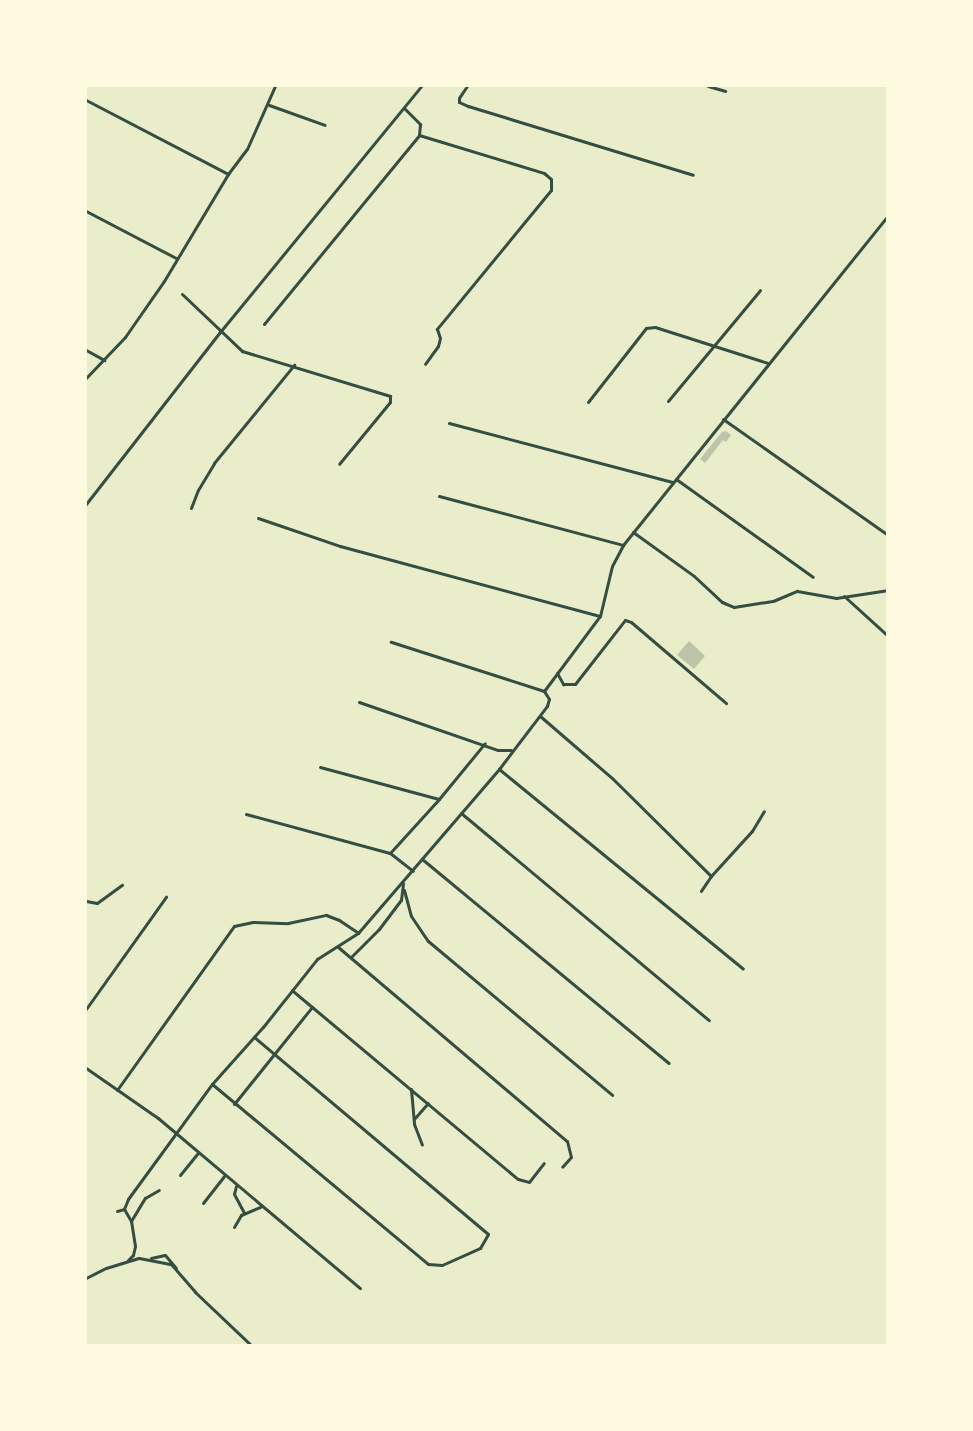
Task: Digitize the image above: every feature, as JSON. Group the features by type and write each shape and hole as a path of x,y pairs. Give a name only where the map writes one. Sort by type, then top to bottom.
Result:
{"street":[{"path":"86,378 124,337 164,281 228,174 247,149 269,105 275,86"},
{"path":"86,504 220,332 421,86"},
{"path":"467,86 459,102 468,106 693,175"},
{"path":"708,86 725,91"},
{"path":"86,102 228,174"},
{"path":"269,105 325,125"},
{"path":"264,324 419,135 420,124 404,108"},
{"path":"419,135 544,173 551,179 552,185 547,195 437,329 440,338 438,346 425,364"},
{"path":"86,211 176,258"},
{"path":"543,691 600,616 612,566 623,545 888,215"},
{"path":"668,401 760,290"},
{"path":"182,294 242,351 390,396 390,402 339,464"},
{"path":"588,402 646,328 655,327 768,363"},
{"path":"86,350 104,360"},
{"path":"191,508 198,490 214,463 294,365"},
{"path":"723,419 888,535"},
{"path":"449,423 674,480 813,577"},
{"path":"439,496 623,545"},
{"path":"258,518 340,546 499,586 600,616"},
{"path":"633,532 694,576 722,602 734,608 773,601 797,591 844,596 888,590"},
{"path":"844,596 888,636"},
{"path":"557,673 563,684 575,684 625,620 631,622 726,703"},
{"path":"117,1211 124,1209 132,1192 212,1084 254,1037 316,959 358,933 500,769 540,716 549,699 543,691 392,642"},
{"path":"359,702 485,743 498,750 513,750"},
{"path":"540,716 620,784 652,820 711,876"},
{"path":"390,853 485,743"},
{"path":"320,767 439,799"},
{"path":"500,769 743,969"},
{"path":"701,891 711,876 752,831 764,811"},
{"path":"461,813 708,1020"},
{"path":"246,814 390,853 412,871"},
{"path":"422,859 669,1063"},
{"path":"403,882 411,916 428,941 612,1095"},
{"path":"86,901 97,903 122,885"},
{"path":"351,957 384,922 401,900 404,890"},
{"path":"86,1009 166,897"},
{"path":"117,1090 230,929 253,922 288,923 326,915 339,920 358,933"},
{"path":"338,947 567,1141 571,1157 562,1167"},
{"path":"292,989 518,1179 529,1182 544,1163"},
{"path":"234,1104 312,1006"},
{"path":"212,1084 428,1264 442,1265 480,1248 488,1234 254,1037"},
{"path":"86,1068 176,1133 224,1176 360,1288"},
{"path":"411,1089 414,1119 422,1145"},
{"path":"414,1119 428,1103"},
{"path":"180,1175 198,1153"},
{"path":"203,1203 224,1176"},
{"path":"236,1186 234,1194 244,1213"},
{"path":"131,1221 145,1198 159,1190"},
{"path":"234,1227 244,1213 261,1207"},
{"path":"124,1209 131,1221 135,1250 128,1260"},
{"path":"86,1278 128,1260 149,1259 165,1255 176,1268"},
{"path":"149,1259 171,1264 176,1268 195,1292 252,1346"}],"building":[{"path":"726,431 731,435 726,442 723,440 705,463 700,459 722,432"},
{"path":"689,641 705,656 694,669 677,655"}]}
